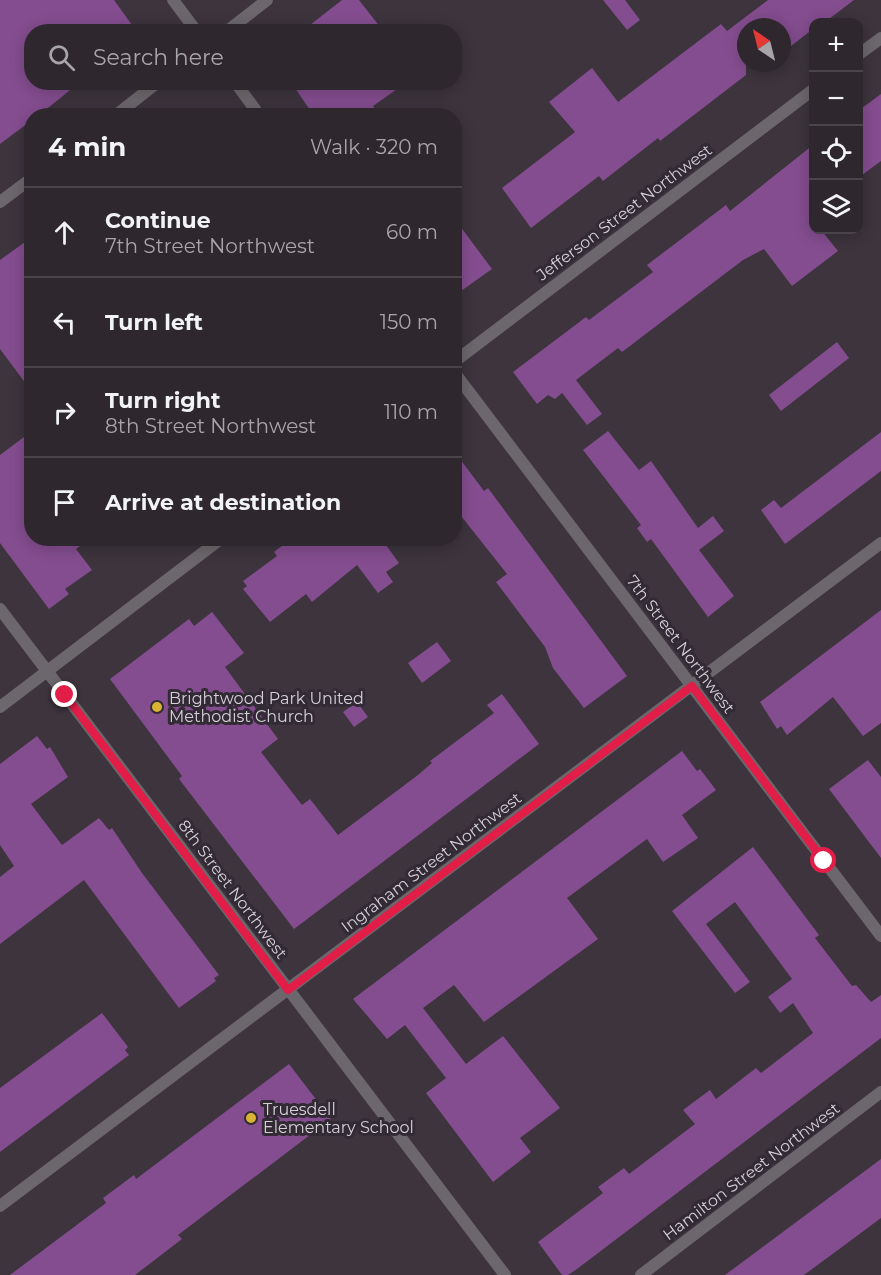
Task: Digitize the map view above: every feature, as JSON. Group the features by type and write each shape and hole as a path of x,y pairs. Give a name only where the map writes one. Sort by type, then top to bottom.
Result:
{"street":[{"path":"173,0 190,24"},
{"path":"236,24 267,0"},
{"path":"863,51 881,38"},
{"path":"125,108 148,90"},
{"path":"241,90 254,108"},
{"name":"Jefferson Street Northwest","path":"462,356 809,92"},
{"path":"0,202 24,184"},
{"name":"7th Street Northwest","path":"462,383 881,936"},
{"name":"Ingraham Street Northwest","path":"0,1206 881,543"},
{"path":"0,707 211,546"},
{"name":"8th Street Northwest","path":"0,609 505,1275"},
{"name":"Hamilton Street Northwest","path":"641,1275 881,1092"}],"building":[{"path":"0,0 114,0 131,24 24,24 24,90 70,90 48,108 24,108 24,126 0,144"},
{"path":"342,0 359,0 378,24 311,24"},
{"path":"603,0 625,0 640,20 627,30"},
{"path":"768,0 854,0 830,18 809,18 809,32 791,46 791,18 744,18"},
{"path":"737,23 737,72 746,72 746,75 660,141 658,138 603,181 599,176 531,228 502,188 575,132 549,102 592,68 618,102 721,24 727,31"},
{"path":"296,90 396,90 373,106 374,108 309,108"},
{"path":"881,94 881,161 863,174 863,126 863,107"},
{"path":"809,148 809,234 824,234 838,251 792,286 764,249 743,260 622,352 618,348 576,380 602,414 587,425 562,393 555,399 548,395 537,404 513,372 586,317 589,320 653,272 647,265 726,205 730,211"},
{"path":"462,229 492,269 462,290"},
{"path":"24,243 24,381 0,349 0,260"},
{"path":"837,342 849,358 781,411 769,395"},
{"path":"608,431 639,470 651,461 698,528 713,516 724,531 699,550 734,596 708,617 651,539 647,542 637,528 641,525 583,450"},
{"path":"881,432 881,471 785,544 761,510 774,500 781,508"},
{"path":"24,437 24,546 80,546 76,549 92,570 65,589 69,594 49,609 0,543 0,455"},
{"path":"462,462 484,491 488,488 627,676 584,708 553,668 545,647 496,582 507,574 462,517"},
{"path":"282,546 387,546 399,563 386,572 393,582 378,593 357,565 312,602 306,594 270,622 243,589 247,586 243,581 277,556 274,552"},
{"path":"881,610 881,723 863,736 833,697 787,735 781,726 777,729 760,702"},
{"path":"212,612 244,653 225,667 278,739 261,752 302,805 310,799 338,835 418,775 432,763 430,761 494,713 487,705 502,694 539,744 294,929 179,779 182,776 110,679 189,619 194,626"},
{"path":"437,642 451,661 422,683 408,663"},
{"path":"357,702 368,717 354,727 343,712"},
{"path":"37,736 47,749 50,747 68,777 31,804 62,845 99,818 109,830 112,828 142,873 219,975 214,978 216,981 179,1008 84,880 0,944 0,877 14,866 0,845 0,764"},
{"path":"682,751 697,771 700,769 716,790 682,815 698,838 663,862 647,839 567,898 598,939 484,1022 454,985 423,1008 466,1064 503,1036 560,1108 520,1138 531,1152 493,1182 426,1093 446,1078 405,1025 387,1039 353,999"},
{"path":"868,760 881,777 881,858 829,789"},
{"path":"753,847 819,935 815,938 852,986 856,985 871,1002 881,995 881,1038 577,1269 568,1275 562,1275 538,1242 603,1193 598,1187 624,1168 629,1174 695,1124 683,1110 710,1090 716,1099 756,1068 761,1073 813,1033 793,1003 780,1013 768,997 792,979 735,902 706,924 750,982 735,993 672,911"},
{"path":"102,1013 128,1047 125,1050 129,1055 0,1152 0,1088"},
{"path":"289,1064 331,1119 178,1235 182,1239 135,1275 10,1275 106,1203 103,1198 134,1175 136,1179"},
{"path":"881,1159 881,1218 842,1247 804,1275 725,1275"}],"place":[{"name":"Brightwood Park United Methodist Church","path":"157,707"},
{"name":"Truesdell Elementary School","path":"251,1118"}],"route":[{"path":"65,695 288,990 692,686 824,861"}]}
